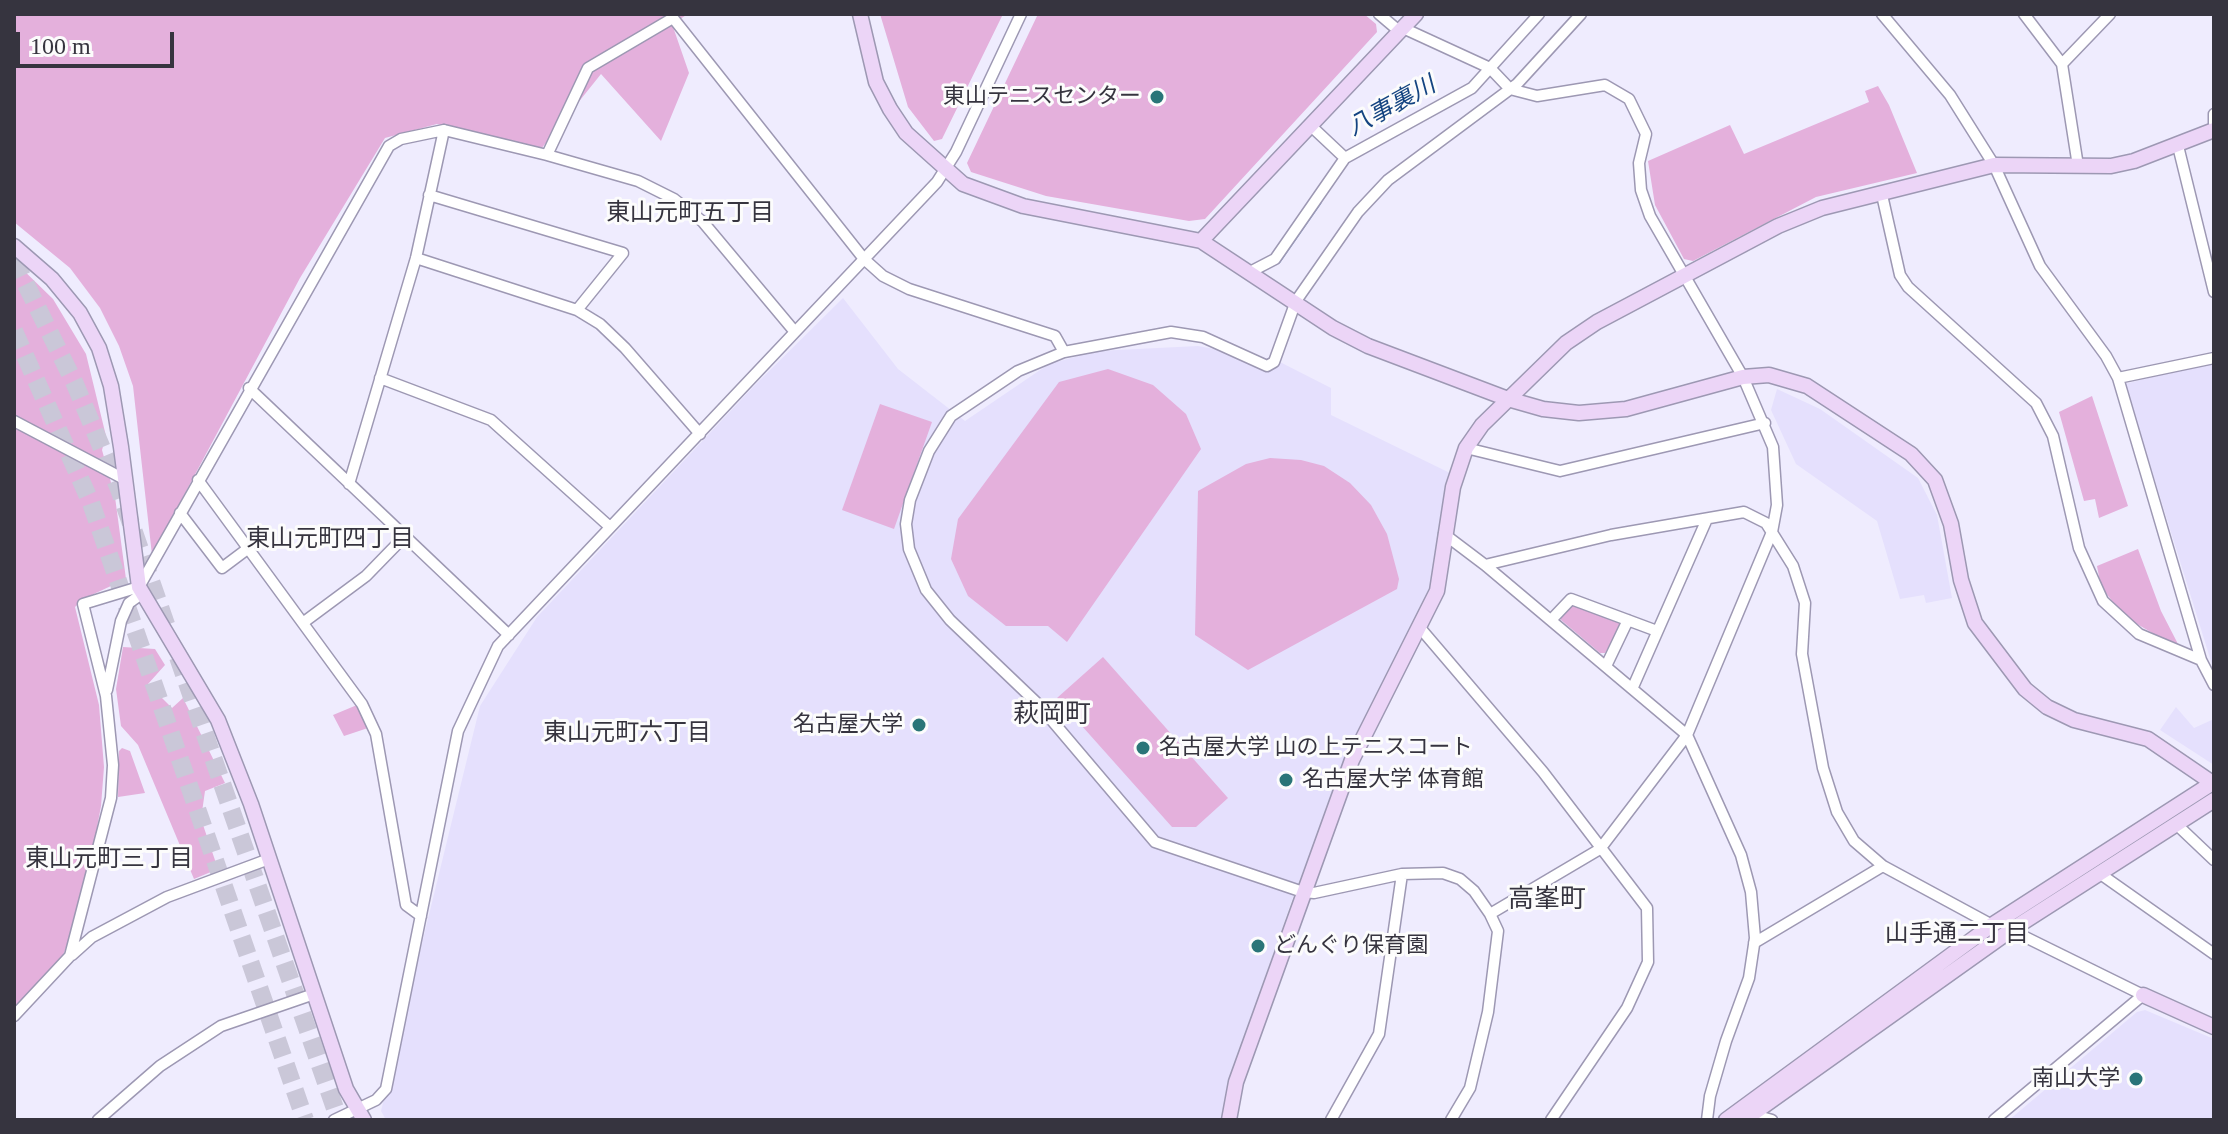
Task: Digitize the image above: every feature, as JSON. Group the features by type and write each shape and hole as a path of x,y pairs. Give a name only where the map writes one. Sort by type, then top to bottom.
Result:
{"street":[{"path":"860,14 871,68 890,109 906,133 963,184 1023,206 1201,241 1368,346 1508,399 1543,409 1607,412 1743,377 1769,375 1807,386 1924,466 1944,500 1961,580 1975,623 2025,689 2047,707 2074,720 2148,739 2214,783 1992,925 1726,1120"},
{"path":"334,1120 361,1115 386,1089 458,731 498,646 864,259 944,170 1021,14"},
{"path":"1379,14 1401,30 1490,68 1510,89 1537,96 1605,85 1629,99 1646,134 1639,163 1641,190 1650,216 1743,377 1765,423 1777,471 1772,532 1687,735 1600,849 1490,914"},
{"path":"1201,241 1416,14"},
{"path":"1250,272 1275,259 1345,158 1472,88 1539,14"},
{"path":"1451,1120 1470,1088 1488,1012 1498,931 1474,891 1460,879 1443,873 1402,874 1303,892 1155,842 1038,704 950,620 926,590 909,549 906,524 910,500 929,451 951,416 1018,371 1064,352 1171,332 1203,337 1267,366 1274,362 1296,301 1358,212 1388,180 1510,89 1581,14"},
{"path":"1882,14 1950,95 1994,165 2040,266 2106,356 2118,378 2201,660 2214,685"},
{"path":"2024,14 2062,64 2078,166"},
{"path":"2062,64 2110,14"},
{"path":"547,155 588,68 673,18 864,259 883,276 909,289 1055,336 1064,352"},
{"path":"2214,114 2214,123"},
{"path":"1311,126 1345,158"},
{"path":"349,484 416,258 444,130"},
{"path":"106,696 121,621 129,603 141,590 198,480 381,156 401,139 444,130 638,181 674,199 703,222 795,332"},
{"path":"1229,1120 1236,1082 1352,760 1421,629 1437,591 1453,487 1466,448 1482,425 1566,343 1597,322 1778,226 1822,208 1994,165 2111,166 2178,146 2214,130"},
{"path":"2178,146 2214,292"},
{"path":"429,195 623,253 577,310"},
{"path":"1882,195 1900,275 1908,287 2036,403 2053,436 2079,548 2103,601 2139,634 2201,660"},
{"path":"14,246 52,279 80,313 99,348 111,386 141,590 218,720 269,859 346,1089 361,1115"},
{"path":"416,258 577,310 600,324 700,434"},
{"path":"2118,378 2214,358"},
{"path":"380,378 491,420 610,527"},
{"path":"249,388 403,538 509,635"},
{"path":"14,421 126,480"},
{"path":"1466,448 1560,471 1765,423"},
{"path":"198,480 362,704 376,734 406,905 421,916"},
{"path":"1485,565 1611,535 1744,512 1766,523 1793,566 1805,603 1802,654 1823,768 1837,812 1854,841 1883,866 1992,925"},
{"path":"180,513 222,568 250,547"},
{"path":"1633,687 1707,519"},
{"path":"1444,534 1607,664 1687,735 1741,855 1751,892 1754,943 1749,978 1726,1041 1707,1120"},
{"path":"304,622 366,576 403,538"},
{"path":"70,956 111,798 113,765 106,696 83,604 141,590"},
{"path":"1552,619 1571,599 1657,631"},
{"path":"1607,664 1628,620"},
{"path":"1421,629 1543,772 1600,849 1630,881 1647,908 1648,962 1627,1008 1551,1120"},
{"path":"1748,1117 2011,930 2214,800"},
{"path":"2175,823 2214,860"},
{"path":"14,1016 92,937 167,897 269,859"},
{"path":"1754,943 1883,866"},
{"path":"2099,873 2214,954"},
{"path":"1331,1120 1379,1034 1402,874"},
{"path":"2011,930 2214,1027"},
{"path":"98,1120 160,1066 221,1026 314,994"},
{"path":"1994,1120 2143,995"},
{"path":"1748,1117 1772,1120"}],"shaded area":[{"path":"14,14 688,14 672,24 689,73 661,141 601,74 541,149 437,124 385,138 300,278 152,555 133,386 119,346 100,308 70,268 14,222"},
{"path":"880,14 1003,14 942,139 934,141 908,107"},
{"name":"東山テニスセンター","path":"1038,14 1364,14 1376,24 1377,32 1205,219 1189,221 1046,196 971,172 967,163"},
{"path":"1878,86 1917,173 1816,197 1693,261 1684,259 1655,205 1648,161 1730,125 1744,154 1869,102 1865,91"},
{"path":"14,261 53,299 86,354 106,436 102,450 115,497 126,579 83,599 75,607 99,705 104,767 101,806 83,902 59,966 14,1011"},
{"name":"名古屋大学","path":"843,298 898,369 965,421 1049,364 1097,351 1198,346 1276,360 1331,388 1331,415 1450,473 1431,584 1421,614 1353,744 1293,897 1231,1076 1221,1120 386,1120 381,1111 480,706 537,617 755,385"},
{"path":"2214,361 2214,671 2125,384"},
{"path":"1108,369 1153,385 1186,414 1201,449 1067,642 1048,626 1006,626 968,596 951,559 958,519 1059,382"},
{"path":"1777,389 1820,409 1918,478 1937,515 1952,598 1926,603 1924,595 1900,599 1877,521 1796,464 1771,410"},
{"path":"2092,396 2128,506 2099,518 2095,499 2084,501 2059,412"},
{"path":"880,404 932,422 894,529 842,510"},
{"path":"1270,458 1301,460 1324,466 1350,483 1371,505 1387,534 1399,579 1397,589 1248,670 1195,635 1198,491 1246,464"},
{"path":"2138,549 2161,611 2178,644 2125,617 2101,587 2097,566"},
{"path":"1575,603 1623,622 1605,653 1600,653 1561,620 1561,615"},
{"path":"123,647 155,649 165,665 148,684 172,708 183,698 225,783 205,791 201,819 218,869 194,879 138,745 121,726 116,689"},
{"name":"名古屋大学 山の上テニスコート","path":"1103,657 1228,798 1196,827 1172,827 1057,698"},
{"path":"357,705 368,728 344,736 333,715"},
{"path":"2176,707 2194,728 2214,719 2214,765 2160,730"},
{"path":"122,748 130,751 145,793 118,797 119,751"},
{"name":"南山大学","path":"2145,1010 2214,1039 2214,1120 2009,1120 2137,1012"}],"waterway":[{"name":"八事裏川","path":"1279,262 1320,203"}],"tunnel":[{"path":"14,260 75,384 119,489 169,633"},
{"path":"14,331 91,503 305,1120"},
{"path":"178,657 339,1120"}],"place":[{"name":"東山テニスセンター","path":"1157,97"},
{"name":"名古屋大学","path":"919,725"},
{"name":"名古屋大学 山の上テニスコート","path":"1143,748"},
{"name":"名古屋大学 体育館","path":"1286,780"},
{"name":"どんぐり保育園","path":"1258,946"},
{"name":"南山大学","path":"2136,1079"}],"district":[{"name":"東山元町五丁目","path":"690,214"},
{"name":"東山元町四丁目","path":"330,540"},
{"name":"萩岡町","path":"1052,715"},
{"name":"東山元町六丁目","path":"627,734"},
{"name":"東山元町三丁目","path":"109,860"},
{"name":"高峯町","path":"1547,900"},
{"name":"山手通二丁目","path":"1957,935"}]}
